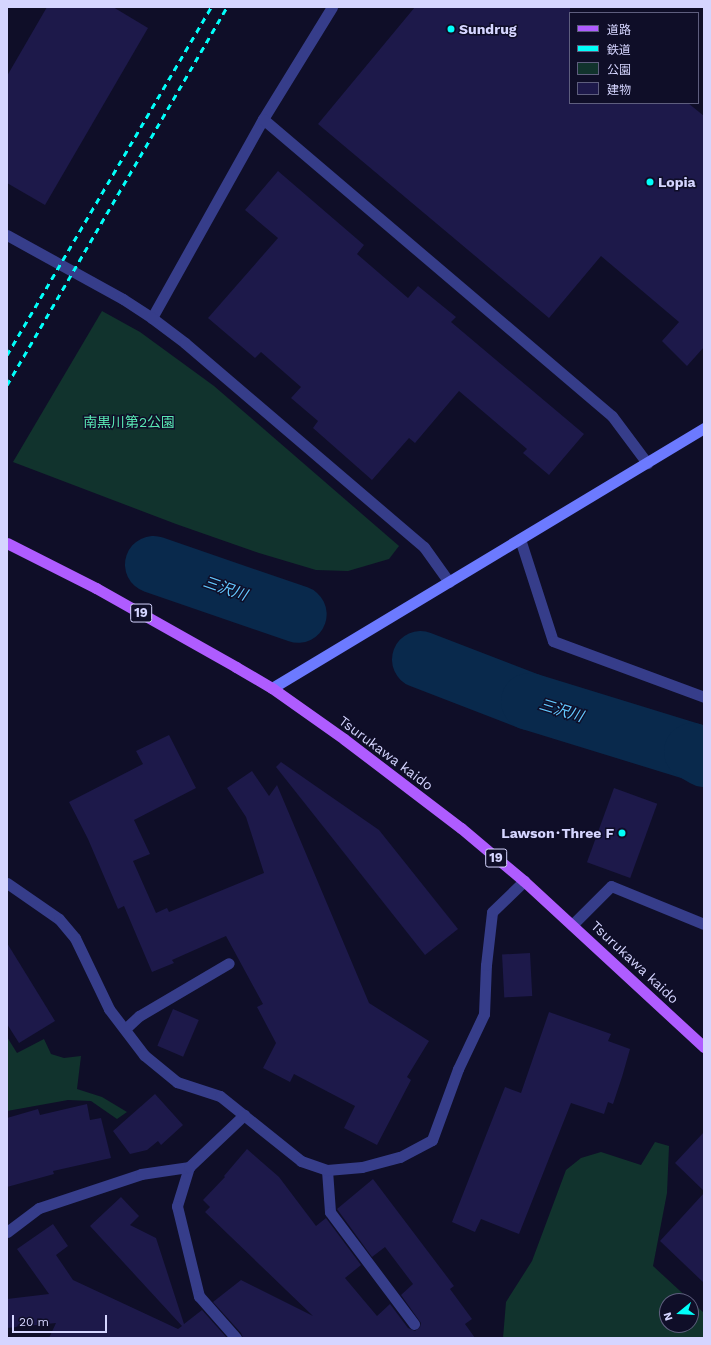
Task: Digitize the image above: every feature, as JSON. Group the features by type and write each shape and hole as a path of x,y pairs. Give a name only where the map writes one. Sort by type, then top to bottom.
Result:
{"main road":[{"path":"272,688 704,428"},
{"name":"Tsurukawa kaido","path":"7,543 103,592 272,688 392,774 461,828 524,881 704,1047"}],"street":[{"path":"152,318 263,119 332,7"},
{"path":"263,119 612,416 647,463"},
{"path":"7,235 123,299 152,318 185,343 424,547 449,582"},
{"path":"520,539 553,641 704,698"},
{"path":"7,883 58,919 75,938 109,1009 144,1055 177,1082 220,1096 301,1161 327,1170 362,1167 400,1157 432,1140 458,1069 484,1014 486,966 492,912 524,881"},
{"path":"572,925 611,886 704,924"},
{"path":"125,1029 139,1016 229,964"},
{"path":"236,1338 199,1296 177,1206 189,1166 244,1115"},
{"path":"7,1232 39,1208 141,1174 189,1166"},
{"path":"327,1170 330,1212 414,1324"}],"green space":[{"name":"南黒川第2公園","path":"102,311 140,332 214,386 399,546 389,559 348,571 316,570 259,553 176,524 13,462"},
{"path":"7,1037 17,1053 44,1039 51,1054 64,1058 81,1056 77,1089 102,1097 127,1112 117,1119 91,1101 68,1100 7,1111"},
{"path":"655,1142 669,1146 667,1193 653,1266 682,1293 659,1293 659,1333 699,1333 699,1308 704,1313 704,1338 503,1338 506,1302 532,1261 566,1170 581,1158 601,1152 641,1165"}],"building":[{"path":"47,7 113,7 148,28 45,205 7,183 7,76"},
{"path":"415,7 570,7 569,104 689,104 704,116 704,347 687,366 662,341 679,322 601,256 549,318 318,124"},
{"path":"278,171 364,245 357,254 408,298 418,286 456,317 451,322 584,434 549,475 523,453 527,449 459,391 415,443 409,438 372,480 313,428 318,421 291,398 301,387 261,352 255,358 208,318 278,238 245,210"},
{"path":"169,735 196,788 134,820 150,854 133,861 156,913 167,908 169,912 264,873 246,817 227,788 252,771 269,796 277,785 369,1003 429,1041 407,1077 411,1080 377,1145 344,1128 355,1106 294,1074 290,1082 263,1068 276,1043 257,1007 263,1004 226,936 172,960 174,963 152,972 124,906 118,909 88,839 69,802 143,764 136,751"},
{"path":"281,762 379,830 458,929 425,955 276,767"},
{"name":"Lawson･Three F","path":"614,788 657,804 630,878 587,862"},
{"path":"7,943 55,1021 19,1043 7,1024"},
{"path":"530,953 532,996 504,997 502,954"},
{"path":"173,1009 199,1020 183,1057 157,1046"},
{"path":"549,1012 611,1034 608,1041 630,1049 613,1104 608,1102 604,1114 571,1103 519,1234 481,1219 475,1232 452,1222 505,1087 521,1093"},
{"path":"155,1094 183,1125 161,1145 158,1141 147,1150 130,1154 113,1131"},
{"path":"87,1104 90,1120 101,1118 111,1158 53,1171 54,1174 7,1187 7,1118 38,1109 40,1115"},
{"path":"704,1132 704,1191 675,1163"},
{"path":"247,1149 279,1177 316,1226 326,1218 361,1265 345,1278 377,1316 390,1304 408,1328 415,1331 420,1327 421,1323 401,1295 413,1284 385,1247 372,1257 337,1209 373,1179 454,1286 450,1289 472,1319 465,1324 475,1338 243,1338 241,1333 213,1302 241,1280 313,1316 205,1212 210,1207 203,1200 225,1177 224,1176"},
{"path":"704,1193 704,1283 660,1241"},
{"path":"121,1197 139,1216 130,1225 156,1238 184,1324 202,1310 227,1338 49,1338 56,1323 7,1328 7,1299 49,1294 17,1249 53,1224 68,1246 56,1255 73,1280 178,1329 182,1326 90,1226"}],"waterway":[{"name":"三沢川","path":"153,564 298,614"},
{"name":"三沢川","path":"420,659 529,701 692,751 704,758"}],"railway":[{"path":"7,355 211,7"},
{"path":"7,385 227,7"}],"place":[{"name":"Sundrug","path":"451,29"},
{"name":"Lopia","path":"650,182"},
{"name":"Lawson･Three F","path":"622,833"}]}
